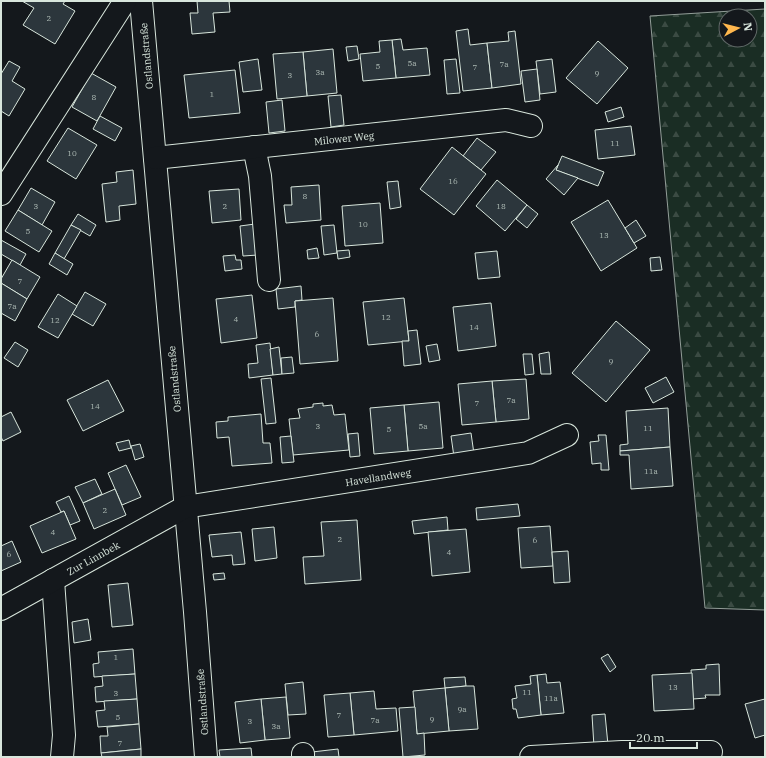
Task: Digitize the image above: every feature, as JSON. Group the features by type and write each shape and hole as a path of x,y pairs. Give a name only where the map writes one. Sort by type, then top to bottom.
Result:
{"street":[{"path":"1,194 126,1"},
{"name":"Ostlandstraße","path":"141,1 156,158 206,757"},
{"name":"Milower Weg","path":"156,158 506,120 531,126"},
{"path":"254,147 260,176 269,280"},
{"name":"Havellandweg","path":"185,507 528,453 567,435"},
{"name":"Zur Linnbek","path":"1,609 185,507"},
{"path":"53,580 64,735 62,757"},
{"path":"531,757 622,752 711,752"}],"green space":[{"path":"758,9 765,9 765,610 705,608 650,16 718,12 718,48 758,48"}],"building":[{"path":"22,1 65,1 63,4 75,11 55,44 23,25 34,8"},
{"path":"197,1 229,1 230,12 213,13 215,32 192,34 190,13 198,13"},
{"path":"468,29 470,45 487,43 492,88 463,91 456,31"},
{"path":"515,31 521,84 492,88 487,43 509,41 508,32"},
{"path":"401,39 403,50 427,48 430,75 396,78 392,40"},
{"path":"392,40 396,78 363,81 360,54 380,52 379,41"},
{"path":"598,41 628,68 597,104 566,78"},
{"path":"357,46 359,59 348,61 346,47"},
{"path":"333,49 337,93 307,96 303,52"},
{"path":"303,52 307,96 277,99 273,54"},
{"path":"258,59 262,90 243,92 239,62"},
{"path":"456,59 460,93 447,94 444,60"},
{"path":"552,59 556,92 540,94 536,61"},
{"path":"9,61 20,67 12,81 25,89 9,116 1,111 1,74"},
{"path":"537,69 540,100 525,102 521,71"},
{"path":"235,70 240,113 189,118 184,75"},
{"path":"91,73 116,87 97,121 72,107"},
{"path":"341,95 344,125 331,127 328,96"},
{"path":"282,100 285,131 269,133 266,102"},
{"path":"621,107 624,117 608,122 605,112"},
{"path":"100,116 122,128 115,141 93,129"},
{"path":"631,126 635,155 598,159 595,130"},
{"path":"68,128 97,145 76,179 47,161"},
{"path":"477,138 496,152 481,170 463,156"},
{"path":"452,147 486,174 454,215 420,189"},
{"path":"562,156 604,172 598,186 556,170"},
{"path":"558,165 556,170 578,178 564,195 546,179"},
{"path":"133,170 136,204 119,206 120,220 106,222 102,184 117,182 116,172"},
{"path":"497,180 527,205 505,231 476,206"},
{"path":"398,181 401,207 390,209 387,182"},
{"path":"319,185 321,220 286,223 284,205 292,205 291,187"},
{"path":"31,188 55,202 42,225 18,210"},
{"path":"239,189 241,220 212,223 209,191"},
{"path":"608,200 637,248 601,271 571,222"},
{"path":"380,203 383,243 345,246 342,206"},
{"path":"527,205 538,214 527,228 516,219"},
{"path":"18,210 52,231 39,252 5,231"},
{"path":"78,214 96,225 90,236 71,225"},
{"path":"636,220 646,236 634,243 625,228"},
{"path":"255,224 258,255 243,256 240,226"},
{"path":"71,225 81,230 64,259 55,253"},
{"path":"334,225 337,253 324,255 321,226"},
{"path":"1,240 26,254 20,265 1,254"},
{"path":"317,248 319,258 308,259 307,250"},
{"path":"349,250 350,257 338,259 337,251"},
{"path":"497,251 500,277 478,279 475,253"},
{"path":"55,253 73,264 67,275 49,264"},
{"path":"235,255 236,260 241,260 242,269 225,271 223,256"},
{"path":"660,257 662,270 651,271 650,258"},
{"path":"12,260 40,277 27,299 1,283 1,279"},
{"path":"1,283 27,299 15,321 1,313"},
{"path":"301,286 302,300 295,301 295,307 278,309 276,289"},
{"path":"85,292 106,304 93,326 72,314"},
{"path":"58,294 77,306 58,338 38,327"},
{"path":"252,295 257,338 221,343 216,299"},
{"path":"333,298 338,361 300,364 295,301"},
{"path":"404,298 409,341 368,345 363,302"},
{"path":"491,303 496,346 458,351 453,307"},
{"path":"616,321 650,350 606,402 572,373"},
{"path":"417,330 421,364 404,366 402,341 409,341 408,331"},
{"path":"15,342 28,350 18,367 4,358"},
{"path":"270,343 273,375 249,378 248,364 258,363 256,345"},
{"path":"437,344 440,360 429,362 426,346"},
{"path":"279,347 282,374 273,375 270,349"},
{"path":"549,352 551,374 541,374 539,354"},
{"path":"523,354 532,354 534,374 525,375"},
{"path":"292,357 294,373 282,374 281,358"},
{"path":"666,377 674,392 653,403 645,388"},
{"path":"271,378 276,423 266,424 261,379"},
{"path":"526,379 529,419 496,422 492,381"},
{"path":"108,380 124,411 83,431 67,400"},
{"path":"492,381 496,422 462,425 458,384"},
{"path":"439,402 443,448 408,451 404,405"},
{"path":"323,403 323,406 332,405 334,415 345,414 349,450 293,455 289,419 300,418 298,409 313,407 313,404"},
{"path":"404,405 408,451 374,454 370,408"},
{"path":"668,408 670,447 620,451 620,445 628,444 626,411"},
{"path":"11,412 21,432 3,441 1,437 1,417"},
{"path":"261,414 263,443 270,443 272,463 232,466 229,437 217,438 216,422 228,421 228,417"},
{"path":"358,433 360,456 350,457 348,434"},
{"path":"471,433 474,454 454,457 451,436"},
{"path":"598,435 606,435 609,470 601,470 601,463 592,464 590,442 599,441"},
{"path":"291,436 294,462 282,463 280,437"},
{"path":"129,440 131,448 119,451 116,443"},
{"path":"140,444 144,457 135,460 131,446"},
{"path":"670,447 673,486 631,489 629,455 620,455 620,451"},
{"path":"126,465 141,497 122,505 108,473"},
{"path":"95,479 102,494 83,503 75,487"},
{"path":"115,489 126,515 94,529 83,503"},
{"path":"69,496 80,521 70,525 64,511 61,512 56,502"},
{"path":"518,504 520,516 477,520 476,508"},
{"path":"64,511 76,539 42,553 30,526"},
{"path":"447,517 448,530 414,534 412,521"},
{"path":"357,520 361,580 305,584 303,557 324,556 321,522"},
{"path":"550,526 553,566 521,568 518,528"},
{"path":"274,527 277,558 255,561 252,529"},
{"path":"466,529 470,572 432,576 428,532"},
{"path":"241,532 245,564 233,565 232,555 212,557 209,535"},
{"path":"12,541 21,562 1,571 1,546"},
{"path":"568,551 570,582 554,583 552,552"},
{"path":"224,573 225,579 214,580 213,574"},
{"path":"128,583 133,625 112,627 108,585"},
{"path":"88,619 91,640 74,643 72,622"},
{"path":"133,649 135,674 94,677 93,664 99,663 98,652"},
{"path":"608,654 616,667 610,672 601,658"},
{"path":"719,664 720,695 705,695 706,698 693,699 691,670 706,669 706,665"},
{"path":"692,673 694,709 654,711 652,675"},
{"path":"135,674 137,699 96,702 95,687 103,686 102,676"},
{"path":"546,674 547,683 560,682 564,713 541,715 537,675"},
{"path":"537,675 541,715 518,718 516,709 513,709 512,699 517,698 515,686 531,684 530,676"},
{"path":"465,677 466,686 445,688 444,678"},
{"path":"303,682 306,714 288,715 285,684"},
{"path":"474,686 478,729 449,731 445,688"},
{"path":"445,688 449,731 417,734 413,691"},
{"path":"374,691 376,709 396,708 398,731 354,735 350,693"},
{"path":"350,693 354,735 328,737 324,695"},
{"path":"286,697 290,738 265,740 261,699"},
{"path":"137,699 139,724 98,727 96,711 105,710 104,701"},
{"path":"261,699 265,740 240,743 235,702"},
{"path":"765,699 765,735 755,738 745,704"},
{"path":"415,707 417,734 424,733 425,755 403,757 399,708"},
{"path":"605,714 608,745 594,747 592,715"},
{"path":"139,724 141,749 101,753 100,736 108,736 107,727"},
{"path":"251,748 252,757 220,757 219,750"},
{"path":"141,749 141,757 102,757 101,753"},
{"path":"338,749 339,757 312,757 312,752"}]}
